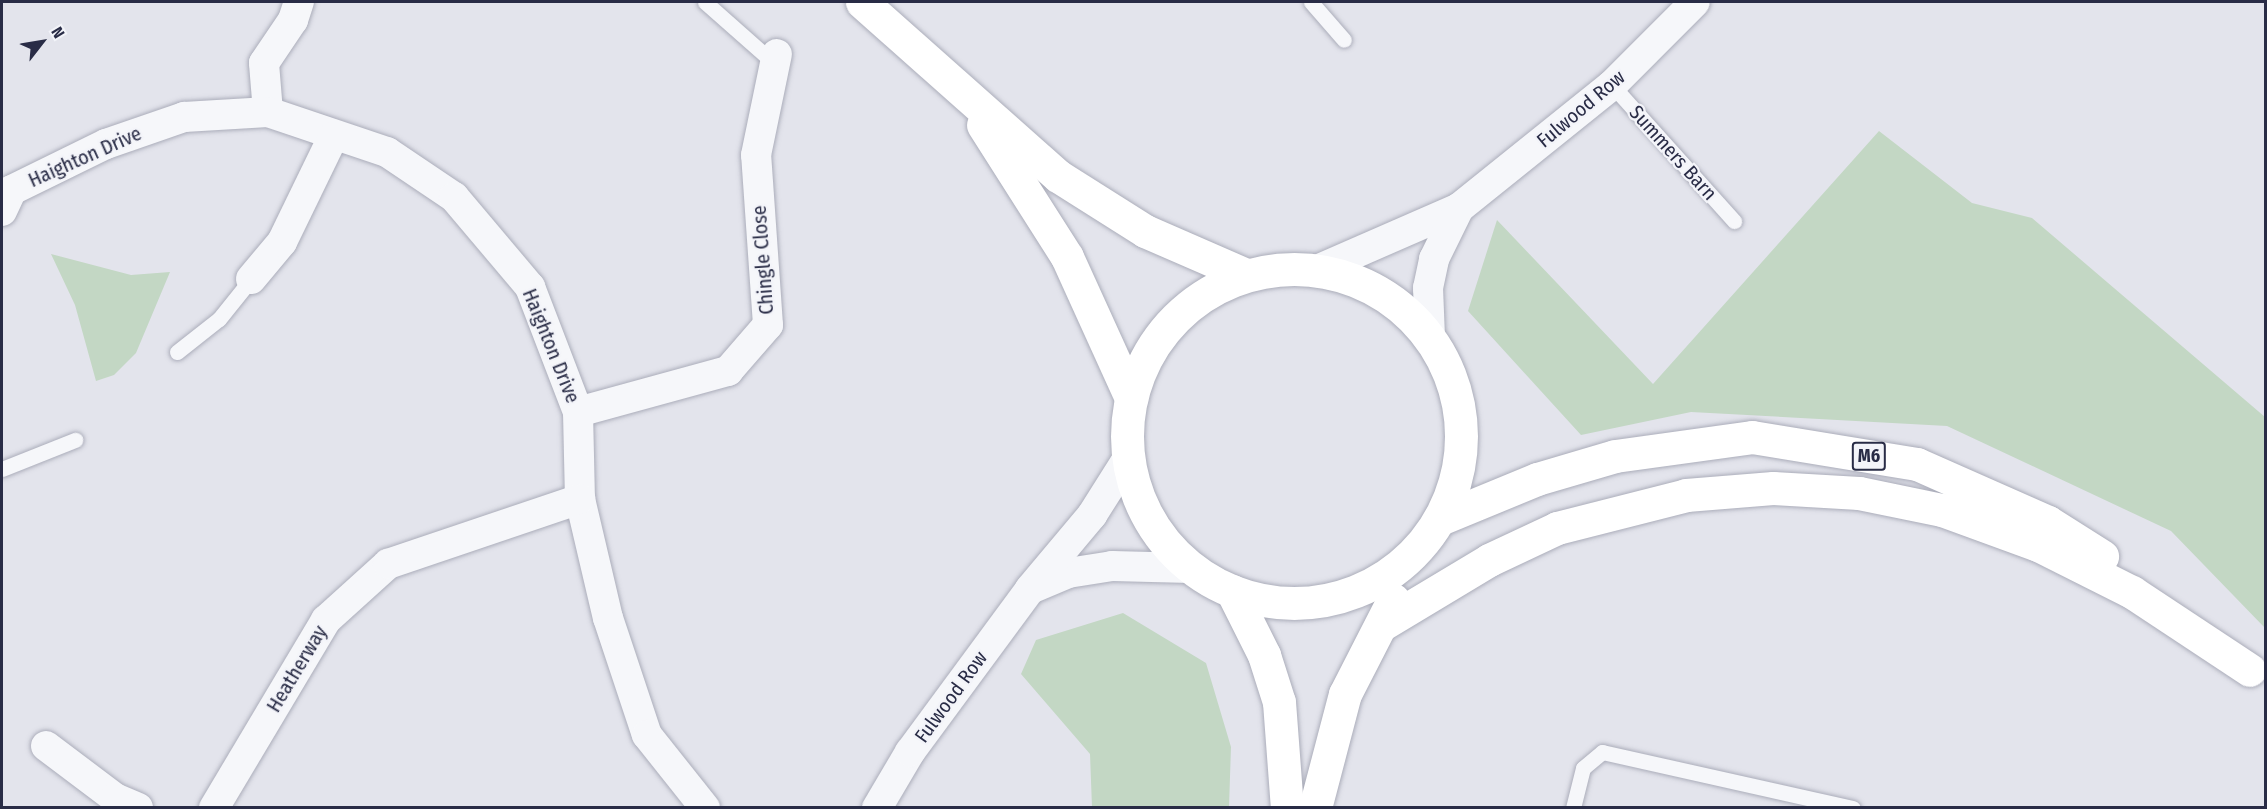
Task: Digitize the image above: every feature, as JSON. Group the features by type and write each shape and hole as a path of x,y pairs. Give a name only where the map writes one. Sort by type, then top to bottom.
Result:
{"main road":[{"path":"862,2 963,94 1094,201 1168,243 1246,275"},
{"path":"963,94 1067,257 1131,398"},
{"path":"1315,807 1345,694 1418,550 1440,519 1458,475 1462,427 1452,380 1430,337 1399,305 1361,282 1317,270 1246,275 1206,293 1172,321 1146,357 1131,398 1128,458 1140,500 1161,537 1191,568 1232,591 1294,602 1332,599 1378,581 1418,550"},
{"name":"M6","path":"1440,519 1537,479 1615,456 1752,437 1917,464 2058,528 2146,583 2258,677"},
{"path":"1381,625 1489,560 1557,528 1686,495 1784,488 1859,493 1942,510 2038,545 2132,592 2258,677"},
{"path":"1232,591 1264,655 1279,702 1287,807"}],"street":[{"path":"268,112 264,63 299,2"},
{"name":"Fulwood Row","path":"1317,270 1459,208 1612,86 1695,2"},
{"name":"Chingle Close","path":"578,412 728,370 768,326 756,154 776,59"},
{"name":"Haighton Drive","path":"5,194 106,144 184,117 268,112 333,137 387,152 454,197 530,287 578,412 580,499 608,618 647,735 705,807"},
{"path":"251,279 282,242 333,137"},
{"name":"Fulwood Row","path":"1430,337 1428,288 1434,259 1459,208"},
{"name":"Fulwood Row","path":"877,807 910,752 1029,589 1092,515 1128,458"},
{"name":"Heatherway","path":"214,807 326,620 388,564 580,499"},
{"path":"1029,589 1068,573 1112,566 1191,568"},
{"path":"46,746 115,798 138,807"}],"lane":[{"path":"705,2 776,59"},
{"path":"1311,2 1344,40"},
{"name":"Summers Barn","path":"1612,86 1734,221"},
{"path":"177,352 219,319 251,279"},
{"path":"2,469 75,440"},
{"path":"1572,807 1583,768 1602,752 1853,807"}],"green space":[{"path":"1879,131 1972,203 2032,218 2265,417 2265,628 2171,531 1947,426 1691,412 1581,435 1468,311 1497,220 1653,384"},
{"path":"51,254 131,275 170,272 136,353 114,375 96,381 75,305"},
{"path":"1123,613 1206,663 1231,747 1229,807 1092,807 1090,754 1021,674 1036,640"}]}
